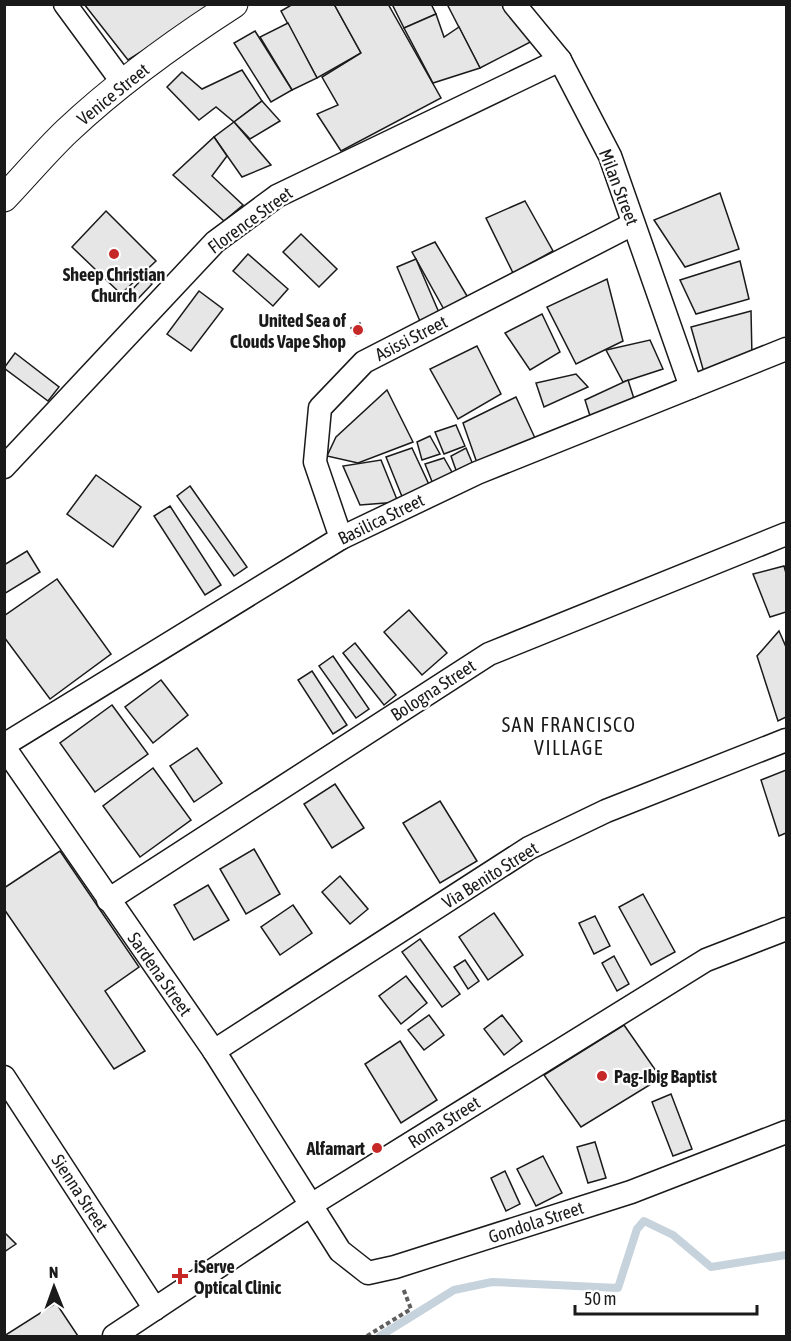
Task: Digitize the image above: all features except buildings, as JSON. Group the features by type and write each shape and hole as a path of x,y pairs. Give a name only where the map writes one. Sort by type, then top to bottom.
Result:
{"street":[{"path":"65,4 123,83"},
{"name":"Venice Street","path":"4,198 67,132 123,83 197,28 234,4"},
{"name":"Milan Street","path":"514,4 560,60 610,156 690,387"},
{"name":"Florence Street","path":"4,467 215,242 277,196 560,60"},
{"name":"Asissi Street","path":"341,538 315,462 320,408 364,362 633,224"},
{"name":"Basilica Street","path":"4,746 341,538 477,473 786,349"},
{"name":"Bologna Street","path":"108,900 489,654 786,534"},
{"name":"Via Benito Street","path":"214,1051 529,848 606,811 786,740"},
{"name":"Sardena Street","path":"4,746 214,1051 311,1205"},
{"name":"Roma Street","path":"114,1336 311,1205 706,960 786,929"},
{"name":"Sienna Street","path":"4,1077 155,1309"},
{"name":"Gondola Street","path":"311,1205 340,1251 368,1273 395,1267 631,1192 786,1132"}],"path":[{"path":"367,1336 411,1309 395,1267"}],"waterway":[{"path":"380,1336 454,1290 492,1282 618,1288 637,1229 644,1221 673,1235 711,1267 786,1255"}],"place":[{"name":"Sheep Christian Church","path":"114,254"},
{"name":"United Sea of Clouds Vape Shop","path":"358,330"},
{"name":"Pag-Ibig Baptist","path":"602,1076"},
{"name":"Alfamart","path":"377,1148"},
{"name":"iServe Optical Clinic","path":"180,1276"}],"district":[{"name":"SAN FRANCISCO VILLAGE","path":"569,736"}]}
